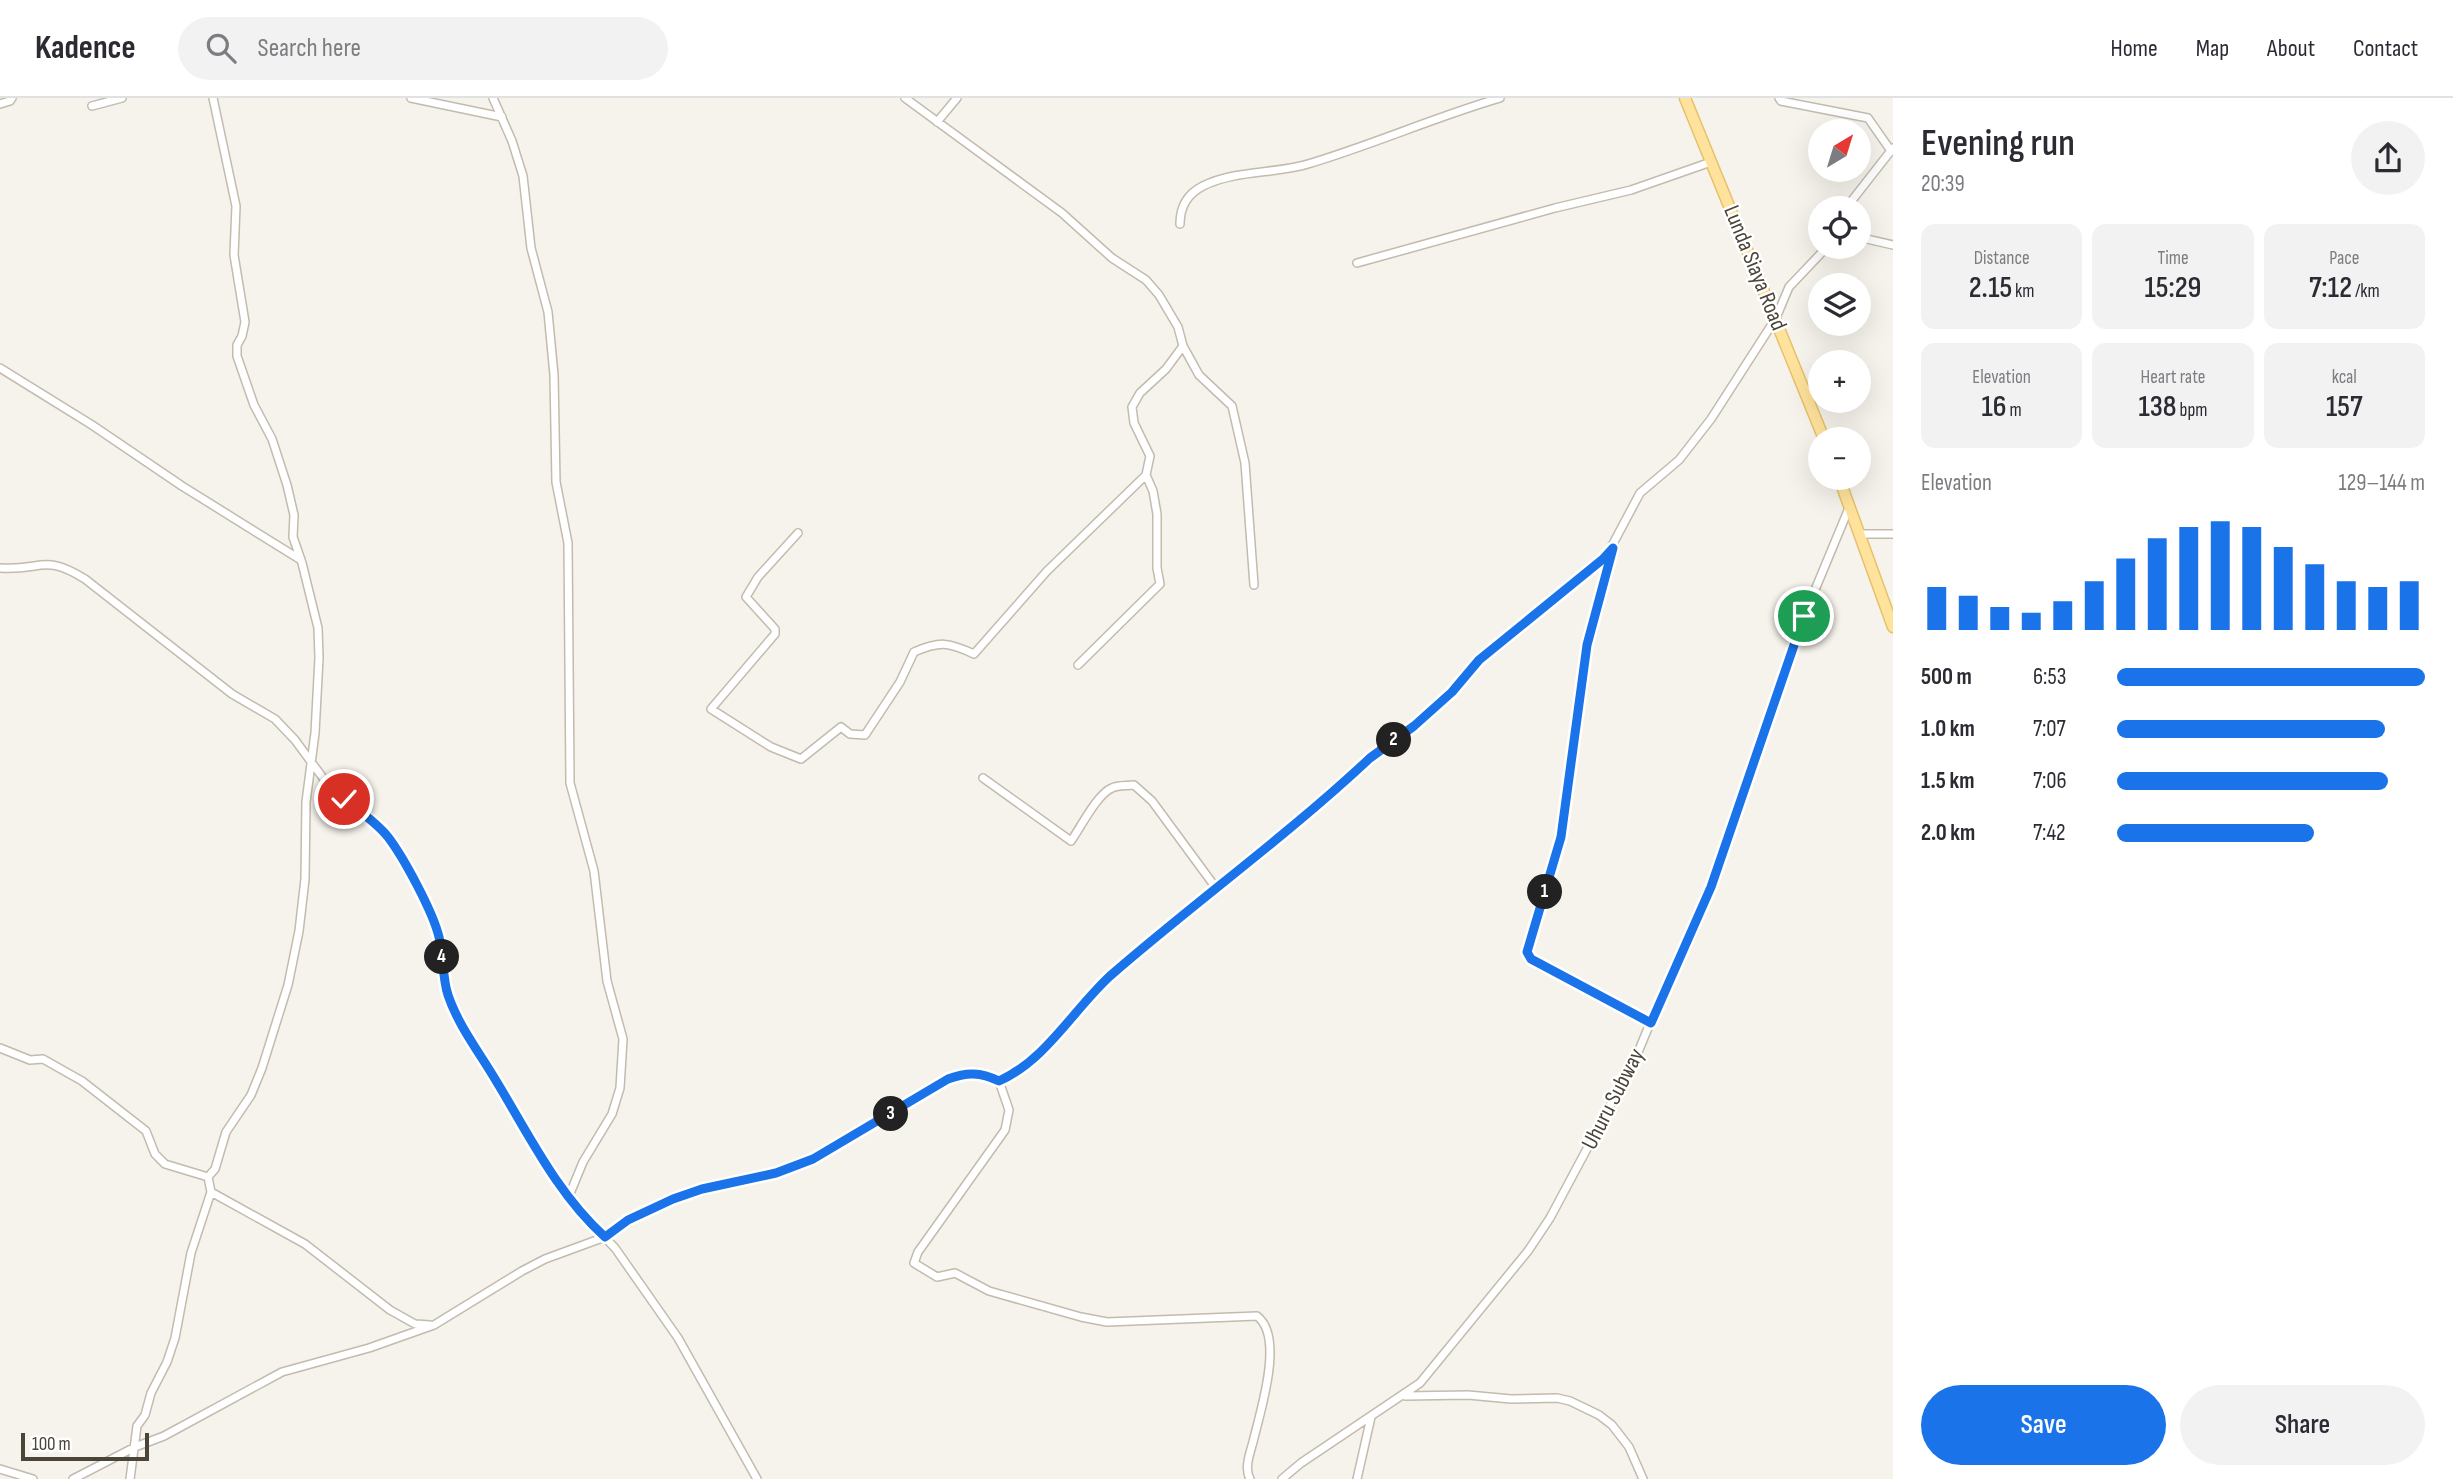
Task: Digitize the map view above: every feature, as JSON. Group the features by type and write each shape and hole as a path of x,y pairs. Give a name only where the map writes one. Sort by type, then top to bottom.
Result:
{"main road":[{"name":"Lunda Siaya Road","path":"1685,98 1819,427"},
{"path":"1844,490 1893,627"}],"street":[{"path":"0,104 12,98"},
{"path":"92,106 122,98"},
{"path":"208,1177 215,1169 226,1132 256,1084 288,985 305,888 306,802 312,763 319,637 306,572 293,537 294,515 287,485 272,439 254,405 237,356 237,345 243,336 245,322 234,255 236,206 213,98"},
{"path":"411,98 502,117"},
{"path":"493,98 523,176 531,248 545,299 552,349 556,482 568,543 569,783 594,871 607,981 623,1039 620,1088 612,1114 583,1162 569,1196"},
{"path":"905,98 1074,222 1112,258 1146,280 1159,295 1178,327 1183,346 1199,375 1232,406 1245,463 1254,585"},
{"path":"937,122 957,98"},
{"path":"1180,224 1184,204 1189,196 1203,186 1238,175 1307,164 1500,98"},
{"path":"1779,98 1868,118 1892,150 1856,196"},
{"path":"1357,262 1631,190 1711,162"},
{"path":"1871,240 1893,244"},
{"path":"1651,1023 1531,959 1527,952 1561,837 1587,645 1613,548 1640,493 1679,460 1711,419 1776,318 1796,277 1815,259"},
{"path":"798,533 758,577 746,597 775,629 775,634 711,709 771,747 801,760 841,727 850,734 864,735 900,682 914,652 935,643 957,646 974,654 1047,570 1111,512 1146,475 1150,456 1134,423 1132,407 1140,393 1166,369 1183,346"},
{"path":"0,368 301,560"},
{"path":"1078,665 1159,587 1157,521 1153,491 1146,475"},
{"name":"Uhuru Subway","path":"1282,1479 1301,1463 1404,1396 1432,1372 1542,1231 1569,1185 1636,1057 1711,887 1795,638 1850,506"},
{"path":"1860,534 1893,534"},
{"path":"73,1479 135,1447 164,1436 282,1372 369,1348 435,1325 522,1271 545,1259 605,1237 628,1220 673,1199 702,1189 776,1173 813,1159 948,1079 976,1073 999,1081 1013,1074 1040,1052 1109,978 1370,758 1414,726 1452,692 1479,660 1613,548"},
{"path":"0,568 47,563 67,567 85,579 232,694 275,719 295,740 329,786 388,837 436,926 442,949 445,985 453,1007 534,1146 569,1196 623,1259 678,1338 757,1479"},
{"path":"983,778 1071,841 1087,819 1093,804 1112,787 1134,785 1152,801 1216,888"},
{"path":"0,1048 30,1060 43,1059 82,1081 146,1131 155,1154 164,1164 208,1177"},
{"path":"999,1081 1009,1110 1005,1129 918,1252 914,1263 937,1277 954,1273 989,1290 1095,1320 1127,1322 1256,1316 1267,1327 1270,1349 1263,1400 1248,1464 1247,1475 1250,1479"},
{"path":"130,1479 137,1426 145,1415 151,1393 167,1362 175,1338 191,1253 211,1192 208,1177"},
{"path":"211,1192 304,1244 390,1310 415,1324 435,1325"},
{"path":"1404,1396 1468,1395 1511,1399 1557,1398 1570,1401 1599,1415 1612,1426 1629,1447 1643,1479"},
{"path":"1357,1479 1371,1416"},
{"path":"0,1469 33,1479"}],"route":[{"path":"344,799 388,837 400,856 440,937 445,985 456,1014 546,1165 584,1216 605,1237 628,1220 673,1199 702,1189 776,1173 813,1159 948,1079 976,1073 999,1081 1013,1074 1040,1052 1109,978 1370,758 1414,726 1452,692 1479,660 1613,548 1587,645 1561,837 1527,952 1531,959 1651,1023 1711,887 1804,616"}]}
